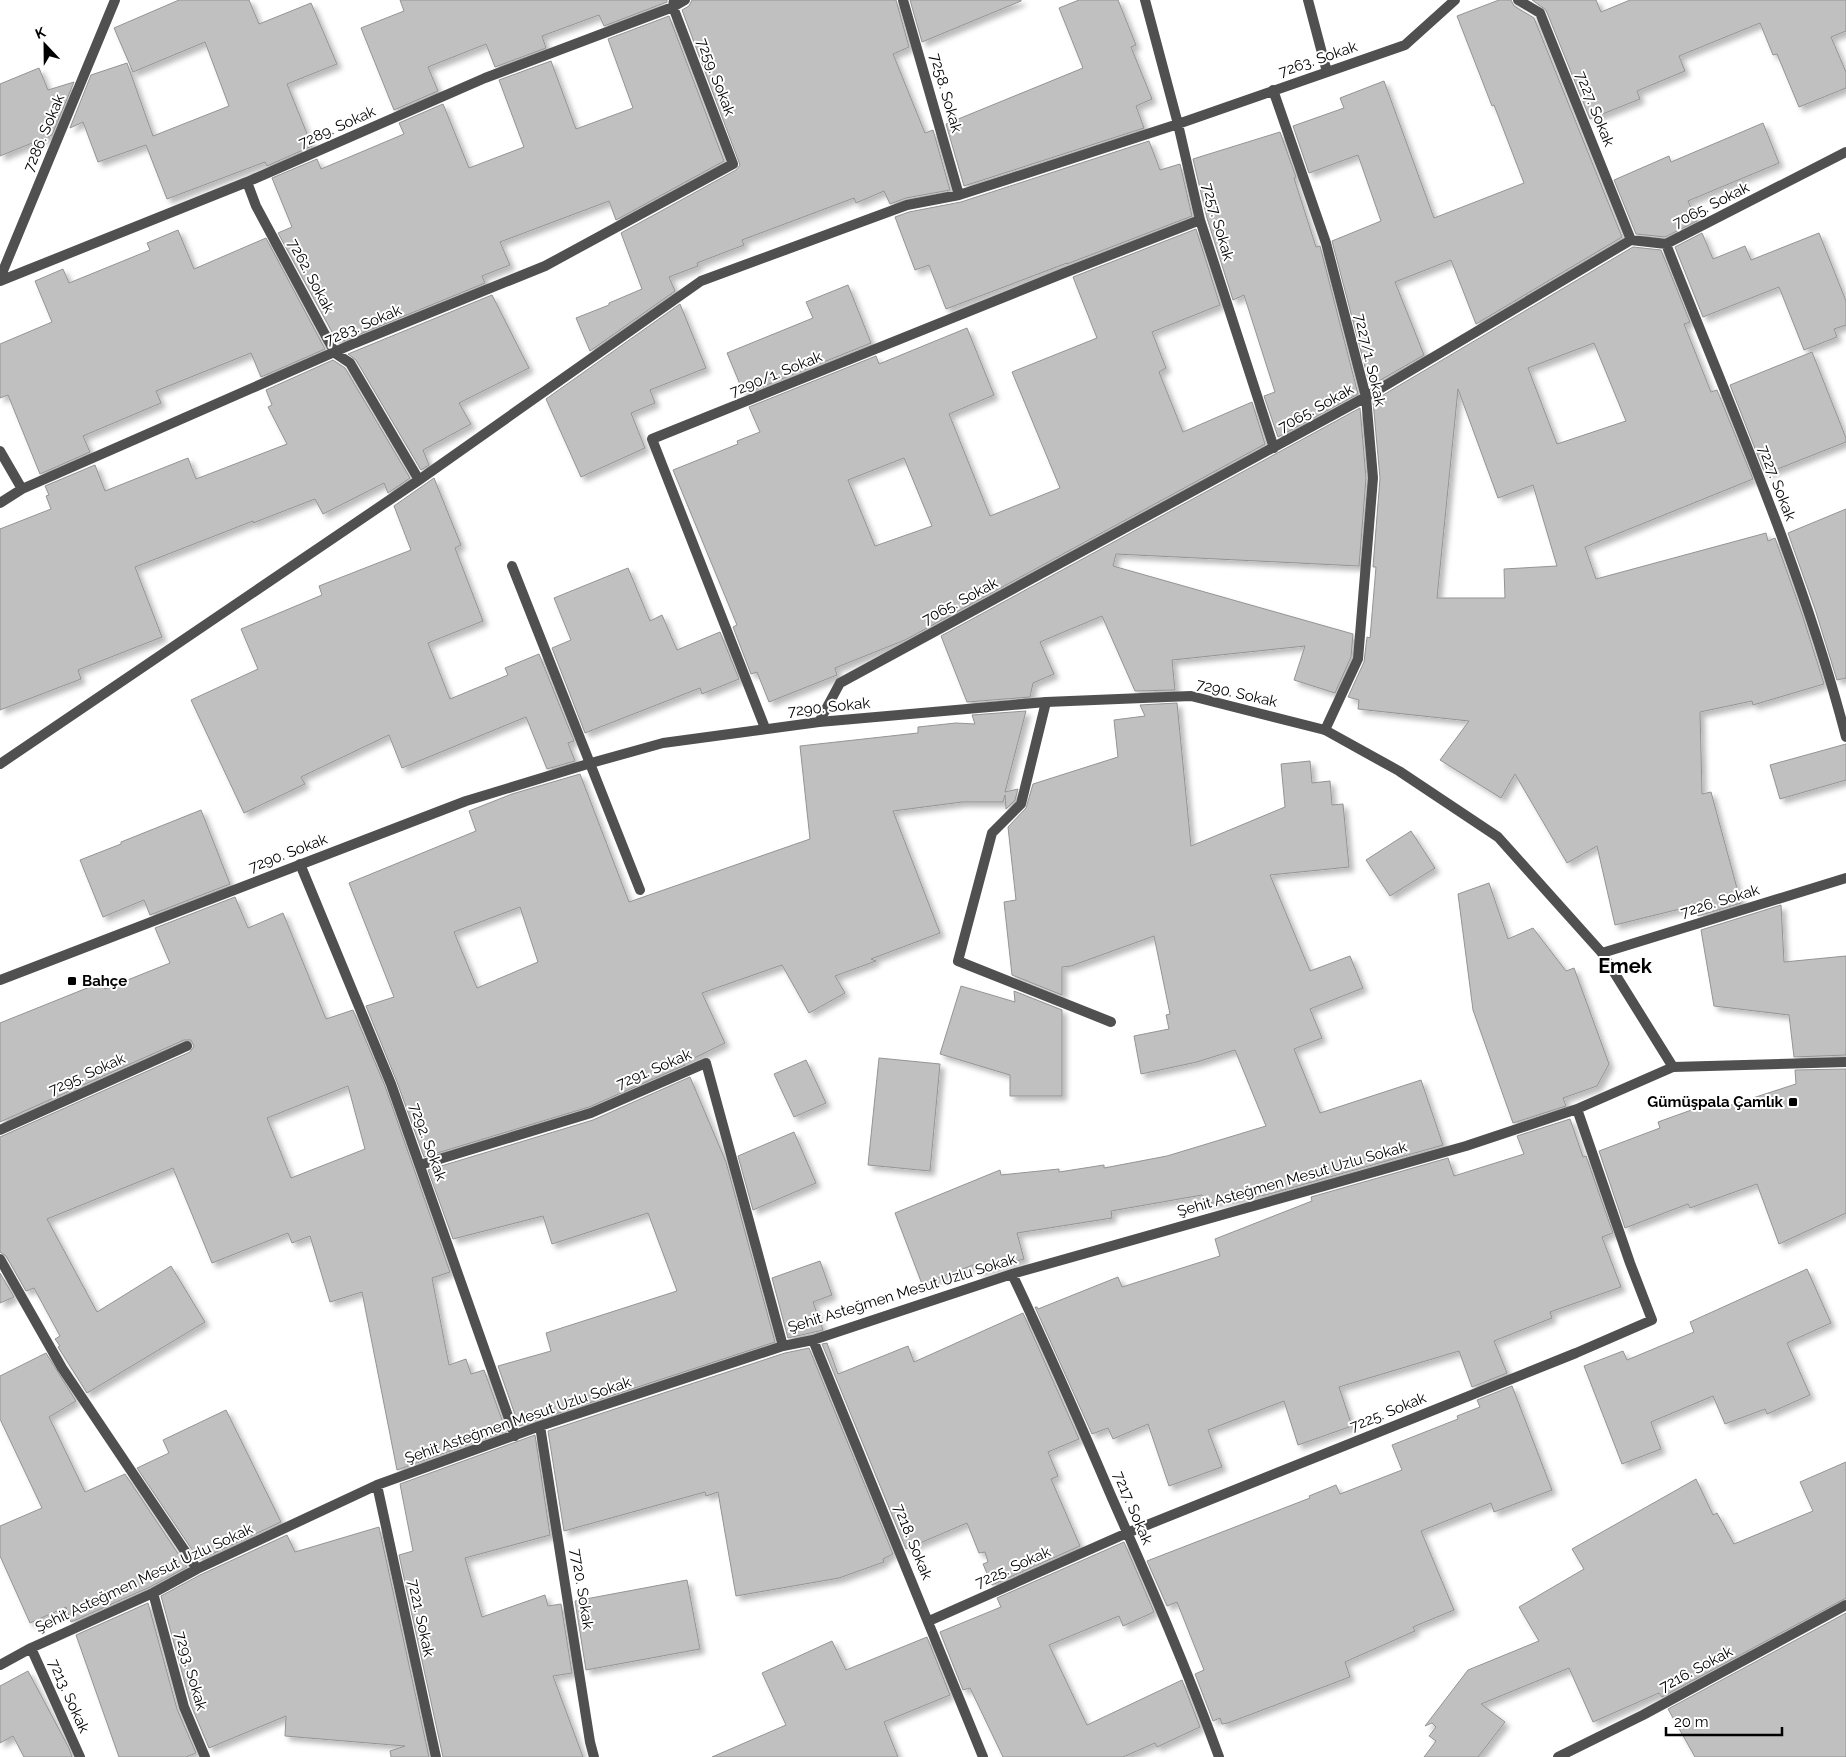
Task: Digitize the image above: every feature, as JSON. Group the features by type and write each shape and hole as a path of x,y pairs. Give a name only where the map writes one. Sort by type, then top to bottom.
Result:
{"street":[{"name":"7286. Sokak","path":"0,280 115,0"},
{"name":"7289. Sokak","path":"0,280 247,182 485,78 685,0"},
{"name":"7258. Sokak","path":"903,0 959,195"},
{"name":"7257. Sokak","path":"1145,0 1178,124 1200,220 1274,448"},
{"path":"1308,0 1327,72"},
{"name":"7263. Sokak","path":"0,764 419,480 701,280 907,205 959,195 1178,124 1405,45 1455,0"},
{"name":"7227. Sokak","path":"1518,0 1540,13 1632,240"},
{"name":"7259. Sokak","path":"674,3 733,164"},
{"name":"7227/1. Sokak","path":"1273,90 1326,243 1366,397 1373,478 1358,659 1325,730"},
{"name":"7065. Sokak","path":"818,722 840,684 1366,397 1632,240 1666,244 1846,152"},
{"name":"7283. Sokak","path":"0,503 22,490 335,353 545,266 733,164"},
{"name":"7262. Sokak","path":"247,182 256,206 335,353 350,363 419,480"},
{"name":"7290/1. Sokak","path":"765,728 652,439 1200,220"},
{"name":"7227. Sokak","path":"1666,244 1776,522 1830,677 1846,737"},
{"path":"0,452 22,490"},
{"path":"512,566 640,890"},
{"name":"7290. Sokak","path":"0,980 466,801 591,762 663,743 818,722 1046,702 1191,696 1325,730 1399,771 1498,837 1602,953 1673,1067"},
{"path":"1046,702 1020,804 992,833 958,961 1111,1022"},
{"name":"7292. Sokak","path":"300,864 391,1084 515,1436"},
{"name":"7226. Sokak","path":"1602,953 1846,878"},
{"name":"7295. Sokak","path":"0,1130 187,1046"},
{"name":"Şehit Asteğmen Mesut Uzlu Sokak","path":"0,1665 31,1648 153,1593 197,1569 377,1485 540,1426 783,1346 813,1340 1012,1274 1466,1146 1577,1109 1673,1067 1846,1062"},
{"name":"7291. Sokak","path":"420,1165 591,1113 706,1063 783,1346"},
{"name":"7225. Sokak","path":"929,1621 1127,1533 1576,1353 1652,1320 1630,1263 1577,1109"},
{"path":"0,1259 62,1368 197,1569"},
{"name":"7217. Sokak","path":"1012,1274 1043,1338 1195,1691 1219,1757"},
{"name":"7218. Sokak","path":"813,1340 983,1757"},
{"name":"7720. Sokak","path":"540,1426 590,1742 594,1757"},
{"name":"7221. Sokak","path":"377,1485 436,1757"},
{"name":"7293. Sokak","path":"153,1593 184,1707 205,1757"},
{"name":"7216. Sokak","path":"1558,1757 1642,1715 1846,1605"},
{"name":"7213. Sokak","path":"31,1648 80,1757"}],"building":[{"path":"179,0 249,0 259,24 311,3 337,64 287,84 312,146 267,166 265,162 167,199 146,145 98,162 83,122 70,128 91,75 127,63 153,136 229,106 205,42 133,72 114,28"},
{"path":"400,0 667,0 667,2 604,26 599,15 542,36 546,48 495,67 486,44 428,67 438,91 394,110 361,28 404,11"},
{"path":"692,0 896,0 909,47 893,54 925,133 933,130 950,190 906,198 890,204 884,191 856,203 854,198 742,240 744,245 697,263 698,266 669,277 675,291 590,351 576,318 642,289 621,233 736,170 740,165 682,10 689,6"},
{"path":"910,0 1021,0 1021,1 922,42"},
{"path":"1079,0 1118,0 1136,45 1131,47 1152,99 1136,106 1144,128 964,186 946,124 1083,68 1059,8"},
{"path":"1499,0 1511,0 1514,6 1534,18 1622,237 1476,324 1451,260 1395,282 1424,355 1370,386 1332,241 1381,221 1358,155 1309,173 1293,126 1344,108 1340,98 1384,81 1434,218 1524,183 1457,16"},
{"path":"1532,0 1596,0 1601,12 1630,0 1846,0 1846,31 1831,37 1846,72 1846,88 1799,107 1777,54 1773,55 1760,23 1679,56 1685,71 1637,91 1640,99 1590,119 1546,10"},
{"path":"669,16 724,161 616,220 609,201 500,242 510,265 482,276 485,283 338,343 278,233 292,227 272,178 317,159 321,169 404,134 399,123 443,104 469,168 524,147 499,80 551,61 576,129 633,108 608,39"},
{"path":"39,68 48,90 74,82 52,135 0,156 0,84"},
{"path":"1763,123 1779,163 1688,201 1697,221 1665,237 1636,234 1614,180 1669,156 1671,162"},
{"path":"1280,132 1296,177 1294,178 1316,247 1320,246 1358,394 1278,437 1264,396 1275,392 1244,295 1233,300 1207,218 1193,159"},
{"path":"1149,141 1160,170 1180,164 1192,216 946,309 929,265 915,270 895,217 909,212 961,202"},
{"path":"1196,229 1220,305 1152,332 1166,368 1159,372 1183,432 1252,402 1265,444 905,640 835,668 837,675 769,702 757,672 751,674 733,627 737,625 673,470 738,444 737,441 760,432 749,407 876,356 879,364 967,328 994,395 949,414 990,516 1060,488 1012,372 1097,338 1073,277","holes":["904,458 932,526 875,546 848,480"]},
{"path":"178,230 194,269 266,238 325,349 261,377 251,353 156,391 161,403 83,436 90,452 40,474 8,395 0,398 0,344 52,322 35,281 63,269 69,283 150,250 147,243"},
{"path":"1702,233 1713,259 1745,246 1751,260 1819,233 1846,301 1846,325 1834,329 1837,337 1804,350 1779,287 1703,317 1675,247"},
{"path":"1633,247 1661,250 1690,322 1684,324 1711,392 1717,390 1753,479 1585,547 1596,579 1766,533 1768,541 1775,538 1824,684 1753,705 1752,701 1700,712 1702,794 1711,792 1741,903 1698,916 1696,905 1615,925 1597,846 1567,863 1515,774 1501,798 1440,760 1469,721 1358,709 1359,700 1348,697 1364,662 1367,637 1370,638 1376,567 1373,567 1380,478 1373,401","holes":["1594,343 1626,421 1557,444 1528,368","1458,389 1498,498 1533,485 1557,566 1504,569 1505,598 1437,598"]},
{"path":"848,285 871,343 744,394 727,353 813,318 806,302"},
{"path":"492,295 529,368 459,403 471,424 423,450 429,465 421,470 356,360 348,354"},
{"path":"680,304 706,368 650,390 655,403 631,413 645,448 581,477 546,399"},
{"path":"1812,352 1846,442 1765,474 1730,385"},
{"path":"333,360 345,368 410,478 388,493 384,483 323,514 315,499 135,567 162,637 78,670 81,679 0,710 0,529 51,509 46,496 49,495 45,486 95,465 105,491 188,458 196,479 287,444 268,407 272,405 266,390"},
{"path":"1360,408 1366,478 1359,566 1116,554 1113,566 1353,634 1351,657 1335,693 1294,680 1305,646 1172,660 1175,690 1135,691 1102,616 1040,642 1054,674 1033,683 1030,697 967,702 941,636"},
{"path":"434,478 461,545 455,548 483,621 428,643 450,699 508,675 505,668 539,654 574,741 568,743 575,761 547,769 526,717 402,768 389,735 301,777 305,784 244,813 191,700 258,669 241,629 322,595 319,586 411,550 394,506"},
{"path":"1846,509 1846,678 1837,680 1815,609 1788,533"},
{"path":"628,568 650,621 662,615 677,650 720,632 739,679 702,694 700,688 585,733 552,648 571,640 554,598"},
{"path":"1177,703 1191,846 1285,807 1281,764 1310,761 1312,783 1330,781 1332,805 1343,804 1349,867 1270,875 1310,971 1350,956 1363,988 1310,1009 1322,1038 1294,1049 1320,1113 1421,1080 1443,1145 1266,1195 1205,1204 1202,1195 1111,1211 1112,1218 1017,1233 1024,1259 978,1272 976,1264 922,1284 895,1213 1000,1170 1001,1175 1059,1169 1059,1172 1104,1165 1104,1168 1167,1156 1266,1126 1235,1050 1197,1062 1141,1074 1134,1036 1169,1029 1166,1015 1170,1014 1154,936 1071,966 1062,967 1062,995 1012,975 1004,902 1016,900 1008,827 1026,808 1033,784 1118,757 1114,720 1145,716 1140,705"},
{"path":"1026,711 1005,792 1018,789 1015,800 1006,809 1005,795 1003,802 962,802 893,811 940,933 871,959 876,961 835,976 845,993 809,1013 782,965 702,993 725,1043 684,1063 685,1065 589,1107 424,1157 397,1082 366,1006 394,997 349,883 476,831 469,811 512,794 580,774 629,902 810,839 800,746 918,733 918,727 956,723 975,724 972,715","holes":["520,907 538,962 477,988 454,932"]},
{"path":"1846,744 1846,780 1780,799 1770,765"},
{"path":"201,810 230,884 150,915 144,900 103,917 80,860"},
{"path":"1411,831 1435,868 1390,896 1366,860"},
{"path":"1489,883 1508,939 1533,928 1566,971 1574,968 1609,1064 1597,1086 1563,1098 1566,1106 1513,1123 1473,1010 1458,894"},
{"path":"235,897 248,928 283,913 326,1019 353,1010 385,1086 450,1272 432,1278 449,1365 466,1359 471,1374 484,1370 506,1431 397,1470 362,1292 330,1302 310,1236 292,1243 288,1233 212,1263 173,1168 47,1219 97,1312 171,1266 205,1322 87,1393 58,1347 60,1346 55,1339 60,1336 34,1288 26,1291 6,1256 0,1252 0,1137 190,1052 194,1046 191,1040 184,1040 0,1122 0,1023 102,982 105,989 170,963 155,928","holes":["348,1086 365,1149 291,1178 267,1118"]},
{"path":"1781,905 1784,962 1846,956 1846,1055 1794,1057 1789,1015 1714,1006 1701,930"},
{"path":"961,986 1015,1002 1014,991 1062,1010 1062,1096 1010,1096 1010,1075 940,1054"},
{"path":"879,1058 940,1064 930,1171 868,1165"},
{"path":"806,1060 826,1103 794,1117 774,1074"},
{"path":"1846,1069 1846,1213 1779,1244 1757,1184 1690,1208 1688,1204 1625,1228 1599,1151 1660,1128 1658,1122 1722,1099 1725,1107 1796,1084 1795,1070"},
{"path":"690,1077 726,1162 775,1342 519,1426 498,1366 551,1351 546,1333 677,1291 648,1213 552,1244 543,1216 453,1239 428,1170 593,1120"},
{"path":"1570,1119 1583,1157 1586,1156 1613,1233 1602,1237 1621,1287 1550,1312 1552,1318 1494,1341 1507,1373 1472,1387 1459,1351 1339,1387 1352,1426 1298,1445 1284,1401 1208,1430 1222,1467 1169,1486 1148,1424 1113,1439 1108,1428 1092,1434 1035,1307 1038,1309 1118,1277 1122,1287 1220,1256 1215,1239 1312,1201 1311,1197 1448,1158 1454,1176 1524,1154 1517,1136"},
{"path":"794,1132 816,1183 753,1210 738,1156"},
{"path":"820,1261 832,1295 813,1302 823,1330 788,1338 772,1278"},
{"path":"1807,1269 1831,1323 1787,1343 1810,1395 1767,1414 1765,1409 1725,1424 1713,1396 1651,1422 1661,1449 1622,1464 1584,1366 1623,1351 1627,1360 1694,1332 1690,1322"},
{"path":"0,1273 14,1297 0,1303"},
{"path":"1023,1313 1079,1439 1048,1452 1058,1476 1051,1479 1080,1546 992,1585 983,1564 988,1562 985,1552 979,1553 967,1523 906,1549 822,1344 827,1343 838,1374 908,1346 914,1362"},
{"path":"809,1348 893,1554 883,1559 884,1562 839,1578 736,1596 718,1492 706,1496 705,1492 564,1531 548,1431 785,1353"},
{"path":"46,1353 76,1401 49,1417 85,1492 125,1474 187,1567 150,1587 71,1622 66,1607 30,1623 0,1556 0,1526 42,1508 0,1419 0,1376"},
{"path":"1512,1386 1552,1490 1494,1512 1491,1503 1421,1531 1454,1610 1413,1627 1415,1631 1345,1662 1350,1677 1228,1723 1222,1724 1220,1718 1213,1721 1195,1674 1204,1670 1177,1602 1167,1606 1147,1561 1310,1498 1309,1496 1336,1485 1340,1494 1402,1470 1392,1445 1458,1419 1457,1416 1480,1407 1477,1400"},
{"path":"226,1410 281,1522 199,1560 137,1468 169,1453 163,1440"},
{"path":"535,1435 550,1535 465,1558 482,1617 545,1595 548,1606 561,1604 572,1673 553,1676 583,1757 443,1757 399,1555 413,1551 400,1484"},
{"path":"1846,1462 1846,1598 1662,1697 1659,1693 1593,1722 1569,1668 1481,1704 1505,1722 1478,1757 1424,1757 1436,1741 1429,1736 1436,1727 1432,1723 1425,1726 1468,1670 1539,1641 1519,1607 1584,1569 1572,1549 1696,1479 1713,1515 1717,1513 1734,1544 1813,1511 1800,1482"},
{"path":"379,1527 429,1757 391,1757 390,1751 405,1746 285,1736 286,1716 209,1748 191,1705 161,1596 200,1575 287,1535 295,1552"},
{"path":"1124,1542 1154,1612 1123,1626 1119,1616 1049,1645 1087,1725 1182,1680 1200,1727 1157,1747 1155,1743 1123,1757 1003,1757 970,1688 963,1690 940,1632 1001,1607 997,1598"},
{"path":"687,1580 700,1649 586,1670 575,1601"},
{"path":"148,1603 177,1709 196,1753 186,1757 119,1757 76,1635"},
{"path":"1846,1613 1846,1757 1695,1757 1668,1709"},
{"path":"927,1637 950,1695 884,1722 898,1757 712,1757 786,1725 762,1673 832,1641 846,1670"},
{"path":"28,1671 72,1757 24,1757 13,1736 0,1743 0,1686"}],"place":[{"name":"Bahçe","path":"72,981"},
{"name":"Gümüşpala Çamlık","path":"1793,1102"}],"district":[{"name":"Emek","path":"1625,966"}]}
